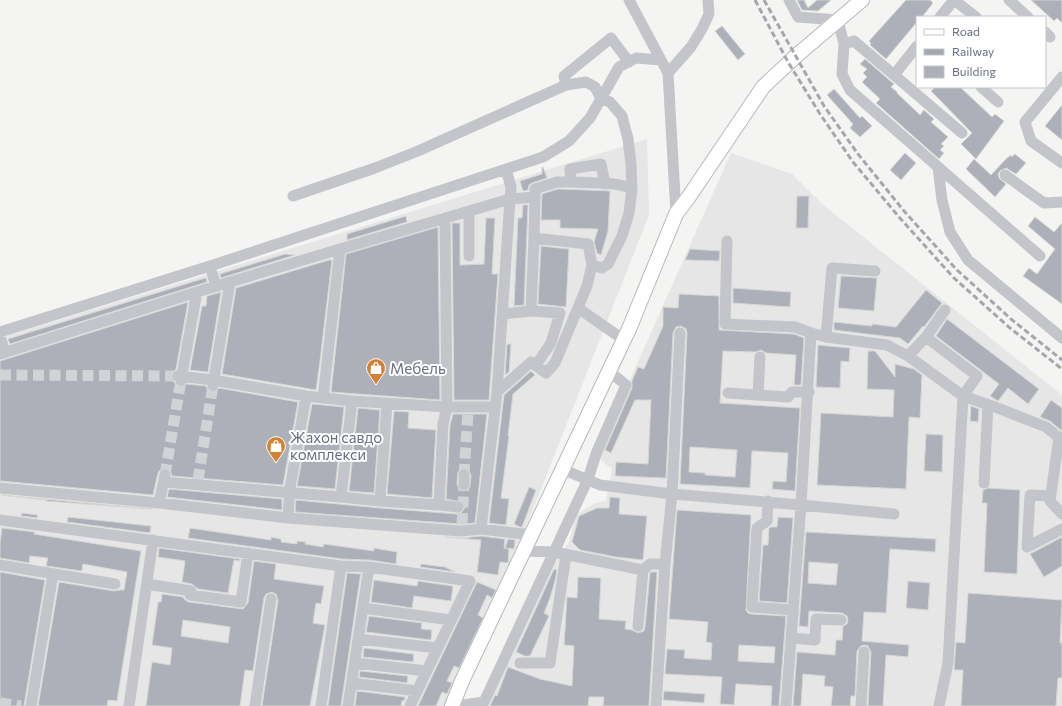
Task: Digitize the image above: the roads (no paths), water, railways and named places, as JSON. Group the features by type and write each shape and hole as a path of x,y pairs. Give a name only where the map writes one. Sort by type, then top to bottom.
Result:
{"main road":[{"path":"460,706 462,681 624,340 676,214 693,192 763,87 788,62 858,2"}],"street":[{"path":"629,0 668,73 676,214"},
{"path":"668,73 691,47 702,29 709,14 708,0"},
{"path":"789,0 798,17 838,20 844,44 842,74 850,90 1040,256"},
{"path":"941,16 954,0 975,16"},
{"path":"1009,0 1021,15"},
{"path":"566,85 564,76 611,38 629,62"},
{"path":"844,44 854,41 962,133"},
{"path":"894,75 915,52"},
{"path":"0,332 210,266 543,157 569,141 590,118 619,67 636,58 661,60"},
{"path":"1062,77 1025,122 1031,141 1062,163"},
{"path":"293,196 375,168 418,151 566,85 586,82 595,87 601,99 610,102 622,116 628,139 632,189 629,213 622,236 608,264 602,268 592,265"},
{"path":"981,88 998,102"},
{"path":"571,182 570,170 601,164 605,184"},
{"path":"938,167 942,200 950,232 968,260 1062,338"},
{"path":"481,529 497,392 511,187 506,169"},
{"path":"1005,175 1044,203 1062,202"},
{"path":"531,311 535,189 557,182 571,182 624,185 632,189"},
{"path":"0,337 3,353 196,292 445,218 510,199 535,197"},
{"path":"469,211 469,256"},
{"path":"439,505 443,424 447,407 445,218"},
{"path":"497,392 531,362 546,374 555,363 587,286 592,265 588,244 534,238"},
{"path":"727,241 725,324 795,327 826,337 887,345 908,356 963,396 1046,427 1060,438 1050,501 1062,514"},
{"path":"323,398 340,249"},
{"path":"210,266 216,286"},
{"path":"826,337 832,268 875,271"},
{"path":"213,383 230,282"},
{"path":"196,292 181,377 213,383 352,401 447,407 468,410 495,407"},
{"path":"578,308 624,340"},
{"path":"908,356 926,337 945,310"},
{"path":"502,314 531,311 560,313 551,343 536,365"},
{"path":"656,706 665,564 672,494 680,333"},
{"path":"786,706 809,392 811,333"},
{"path":"926,337 977,376 963,396 948,663 939,706"},
{"path":"758,395 760,357"},
{"path":"460,706 484,702 588,479 596,454 626,385 609,371"},
{"path":"728,393 788,397 792,392 809,392"},
{"path":"288,518 290,492 306,396"},
{"path":"341,497 352,401"},
{"path":"380,501 387,404"},
{"path":"984,483 988,405"},
{"path":"562,469 600,485 672,494 894,514"},
{"path":"159,503 165,478 380,501 458,506"},
{"path":"0,488 159,503 288,518 461,527 532,535"},
{"path":"1050,496 1030,495 1027,547 1062,529"},
{"path":"768,502 767,521 757,528 752,607 793,610"},
{"path":"0,520 340,566 369,567 470,580 410,706"},
{"path":"129,706 153,540"},
{"path":"524,551 554,552 643,570"},
{"path":"147,584 191,591 190,595 241,602 248,553"},
{"path":"520,663 550,663 566,555"},
{"path":"638,626 643,570 650,564 665,564"},
{"path":"0,565 115,584"},
{"path":"321,706 340,566"},
{"path":"348,706 369,567"},
{"path":"31,706 53,574"},
{"path":"255,706 271,599"},
{"path":"363,608 451,620"},
{"path":"791,638 814,640 816,619 841,620"},
{"path":"358,639 438,648"},
{"path":"861,706 864,652"},
{"path":"355,663 427,671"},
{"path":"352,683 417,691"}],"tunnel":[{"path":"0,375 178,376"},
{"path":"165,475 181,380"},
{"path":"198,480 213,385"},
{"path":"464,475 468,412"},
{"path":"462,524 464,484"},
{"path":"0,703 21,706"}],"railway":[{"path":"755,0 788,62 820,114 853,162 899,217 953,277 1010,328 1062,369"},
{"path":"764,0 824,106 858,154 904,211 957,270 1011,319 1062,360"}],"place":[{"name":"Мебель","path":"376,385"},
{"name":"Жахон савдо комплекси","path":"276,463"}]}
